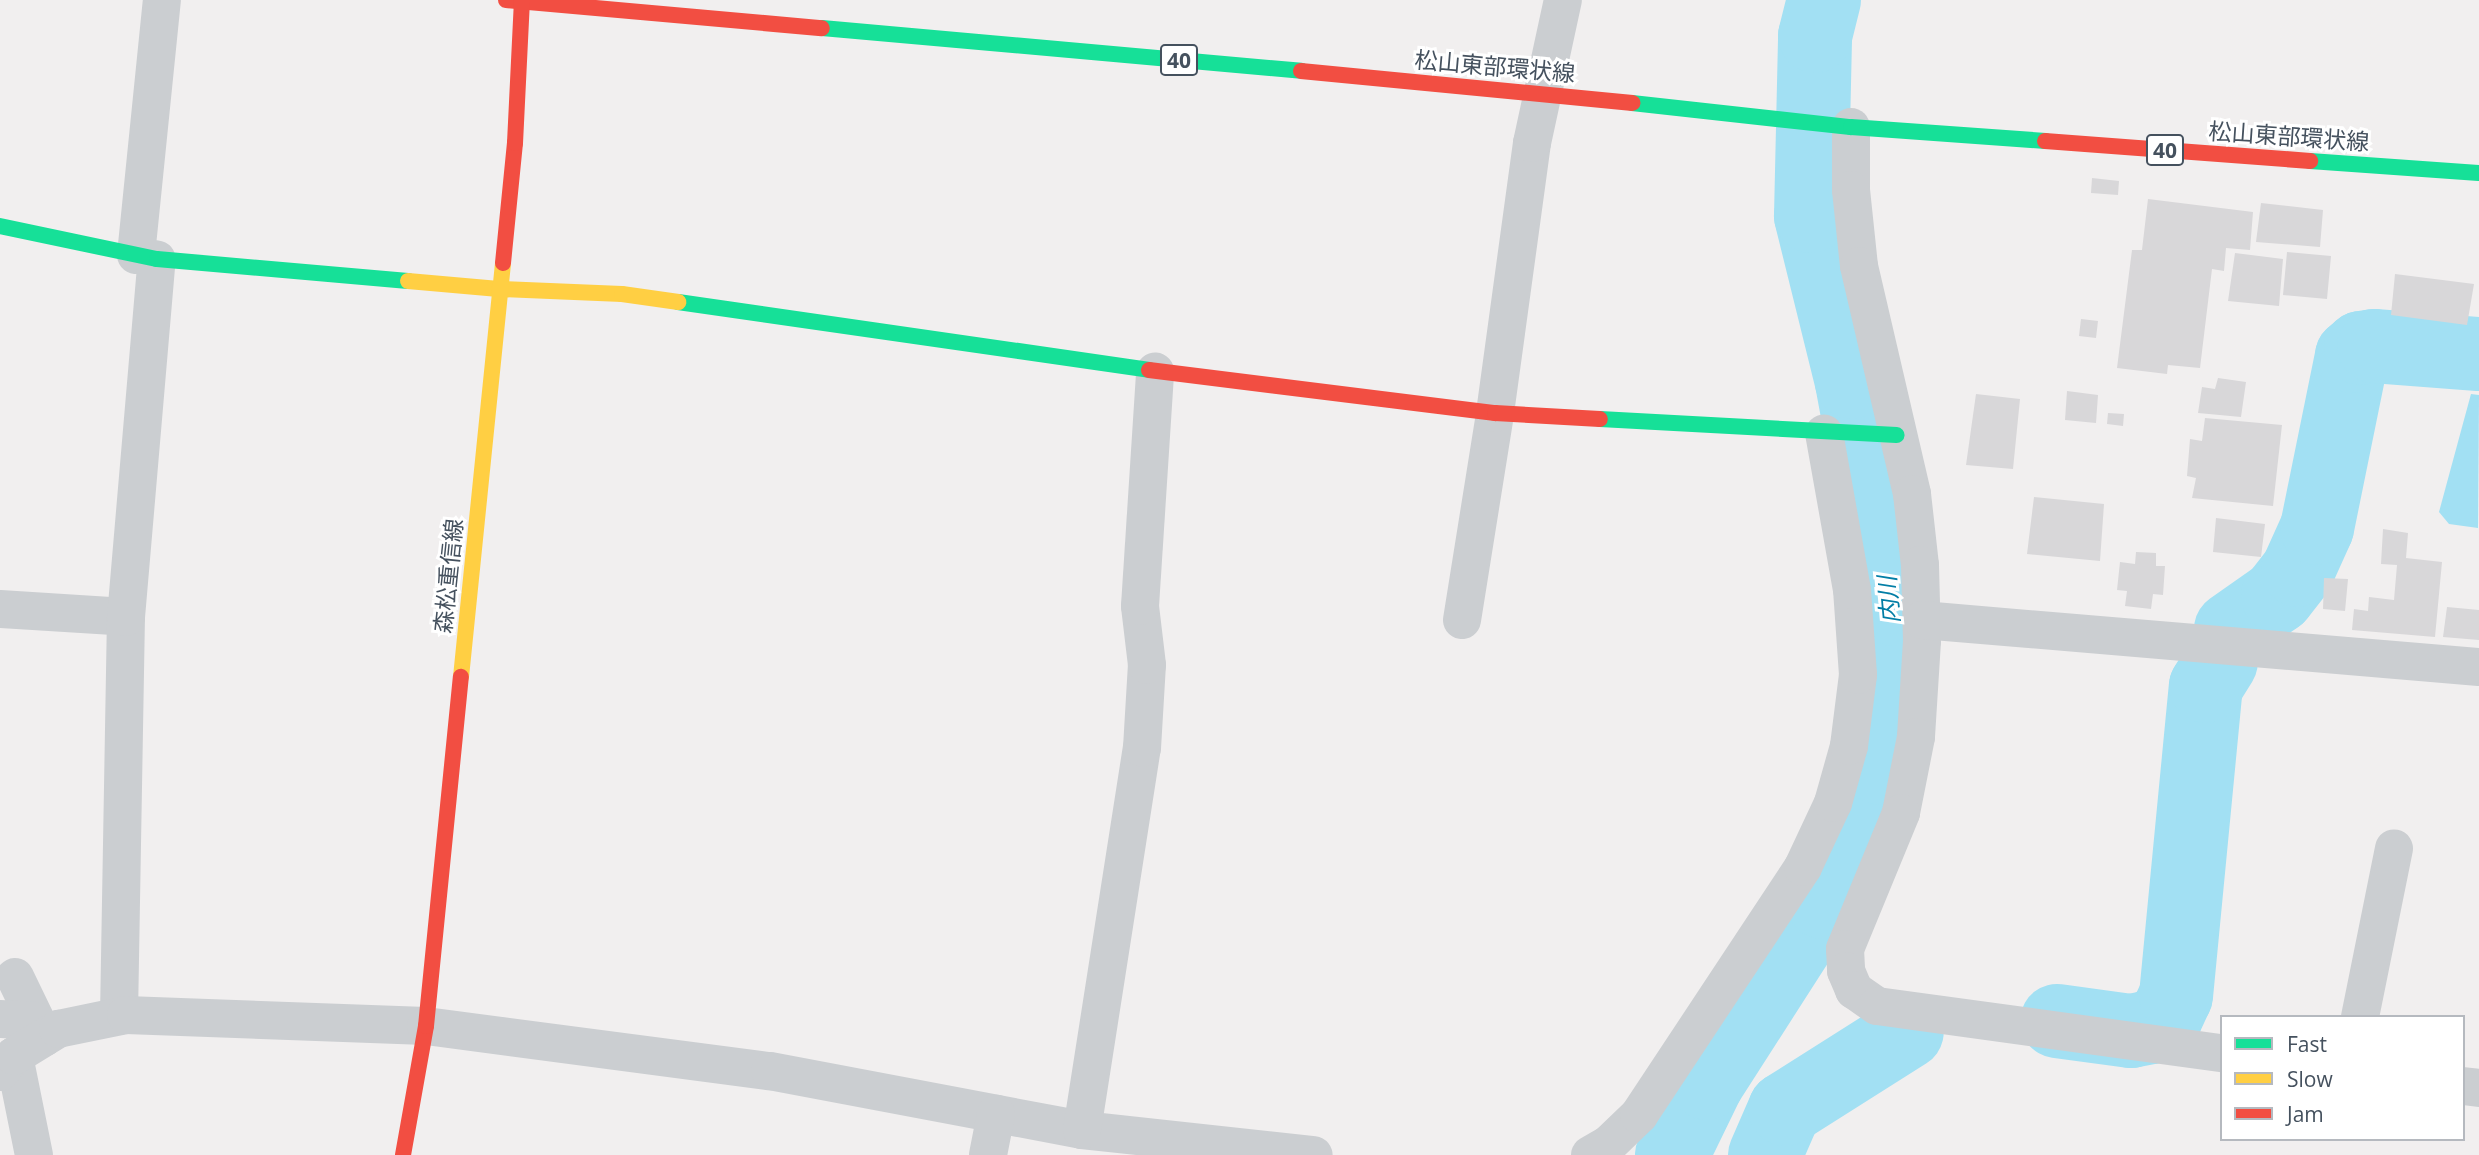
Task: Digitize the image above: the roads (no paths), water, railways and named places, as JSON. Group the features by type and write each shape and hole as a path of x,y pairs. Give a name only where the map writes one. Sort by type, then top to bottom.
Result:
{"main road":[{"name":"松山東部環状線","path":"517,0 1545,93 1852,127 2479,173"},
{"name":"森松重信線","path":"403,1155 426,1026 514,143 517,0"},
{"path":"0,226 147,257 499,289 622,294 1155,371 1495,413 1891,435"}],"street":[{"path":"119,1016 126,617 162,0"},
{"path":"1462,620 1495,413 1532,143 1545,93 1563,0"},
{"path":"1852,127 1851,190 1859,266 1891,435 1912,494 1920,565 1922,620 1916,737 1902,813 1845,949 1846,971 1854,990 1877,1006 2220,1053"},
{"path":"1082,1130 1142,748 1147,665 1140,606 1155,371"},
{"path":"1590,1155 1609,1144 1639,1115 1803,867 1833,803 1849,746 1858,675 1852,590 1831,433"},
{"path":"0,610 126,617"},
{"path":"1922,620 2479,667"},
{"path":"2360,1015 2394,848"},
{"path":"15,977 19,1041 34,1155"},
{"path":"19,1041 58,1029 119,1016 426,1026 770,1071 1082,1130 1271,1154 1314,1155"},
{"path":"988,1155 996,1114"}],"water":[{"path":"2471,394 2479,395 2478,528 2449,524 2439,512"}],"waterway":[{"name":"内川","path":"1672,1155 1707,1083 1823,902 1880,768 1894,609 1852,382 1811,216 1815,36 1824,0"},
{"path":"2231,629 2278,596 2298,570 2317,528 2352,356 2361,348 2374,346 2479,354"},
{"path":"2057,1021 2131,1031 2151,1027 2166,1017 2176,996 2206,686 2221,662"},
{"path":"1765,1155 1785,1109 1907,1032"}]}
